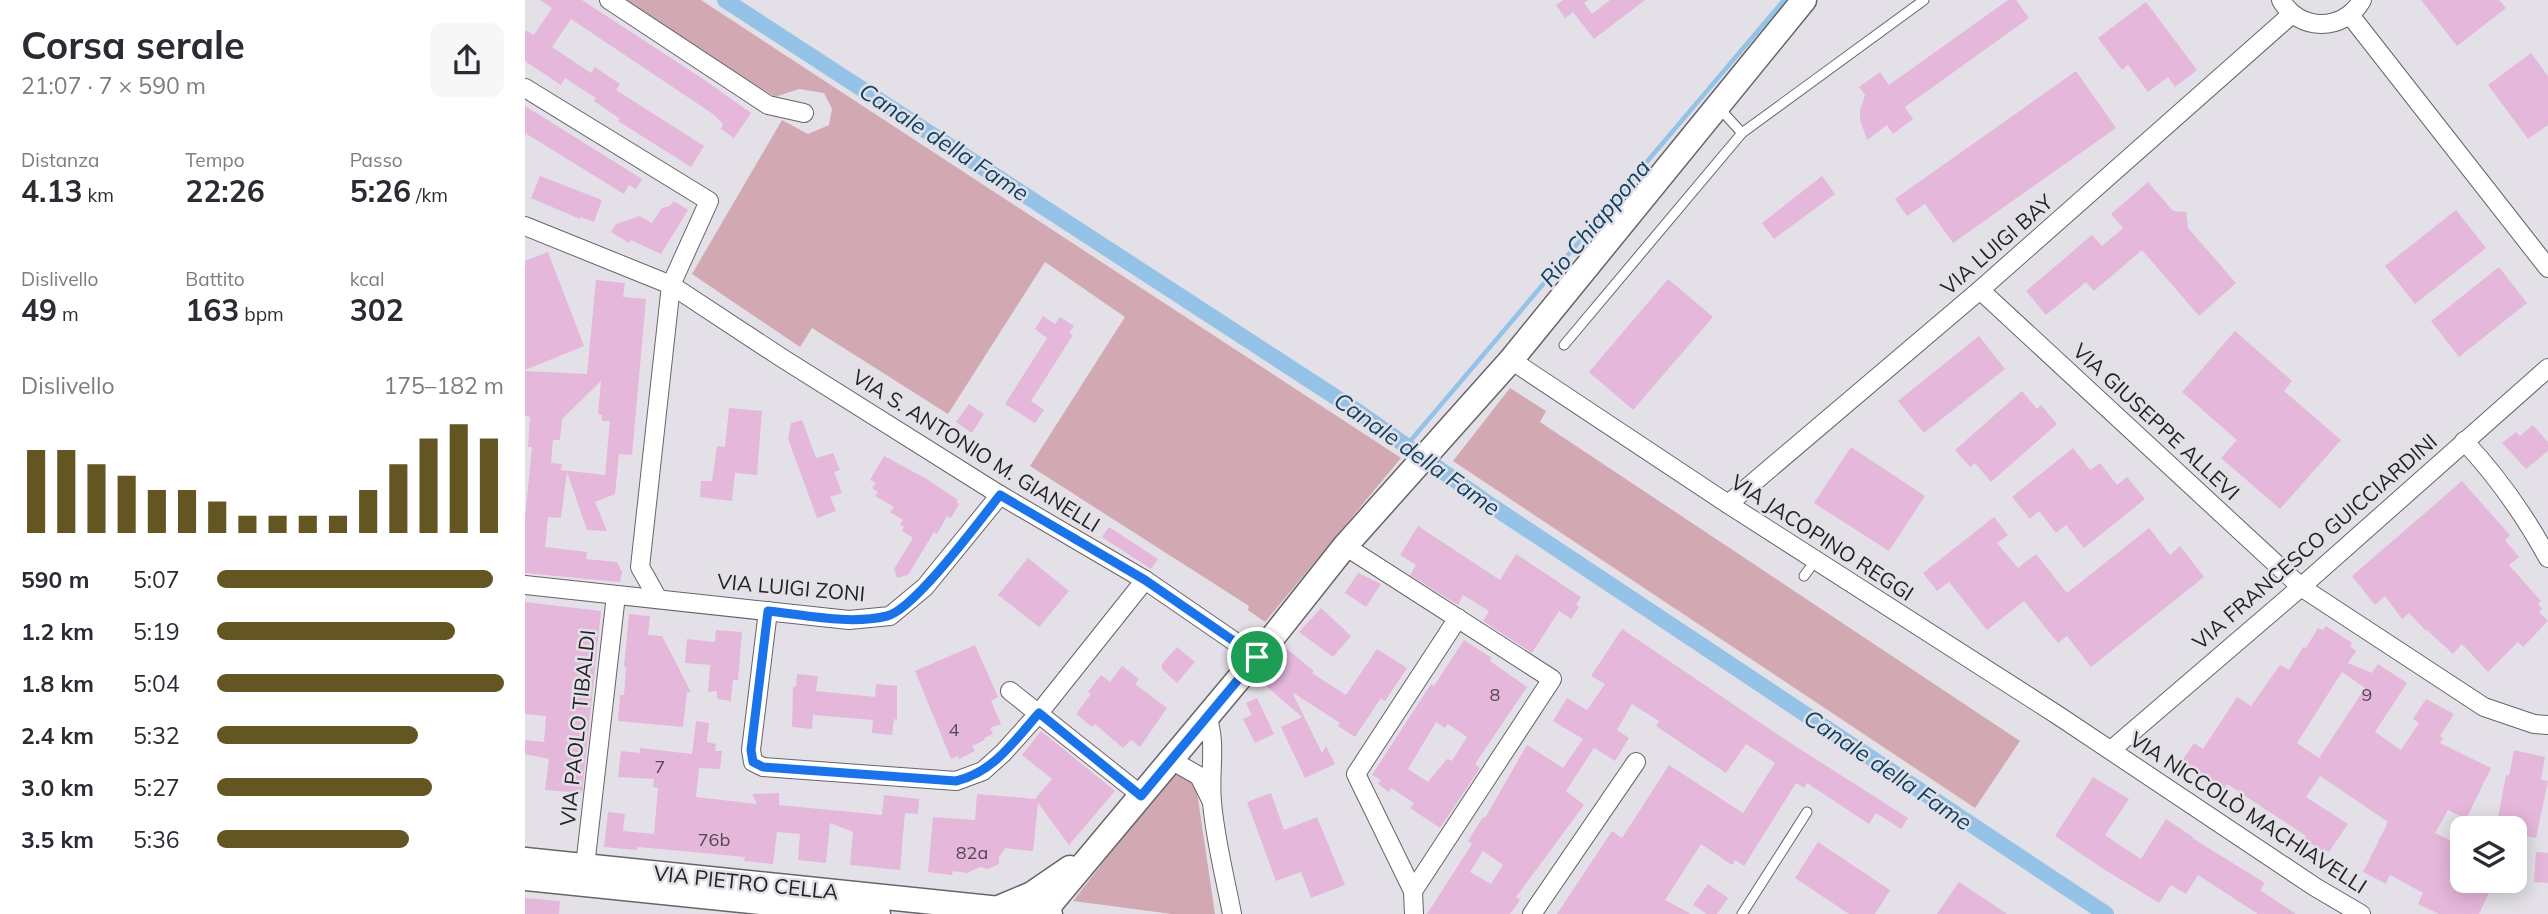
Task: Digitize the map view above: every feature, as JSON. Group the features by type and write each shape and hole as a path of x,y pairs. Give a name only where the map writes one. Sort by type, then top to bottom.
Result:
{"street":[{"path":"609,0 768,105 804,113"},
{"path":"1042,914 1257,657 1345,546 1511,360 1804,0"},
{"path":"2286,7 2305,22 2321,25 2337,22 2350,15 2363,0"},
{"name":"VIA LUIGI BAY","path":"1728,504 1980,290 2286,7"},
{"path":"2350,15 2548,268"},
{"path":"525,88 709,201 671,285 640,567 658,599"},
{"name":"VIA S. ANTONIO M. GIANELLI","path":"525,226 671,285 1000,495 1145,580 1257,657"},
{"name":"VIA GIUSEPPE ALLEVI","path":"1980,290 2301,587 2484,707 2534,724 2548,725"},
{"name":"VIA JACOPINO REGGI","path":"1511,360 1728,504 1809,568 2111,750"},
{"name":"VIA FRANCESCO GUICCIARDINI","path":"2111,750 2301,587 2548,368"},
{"path":"2464,441 2528,522 2548,558"},
{"name":"VIA LUIGI ZONI","path":"525,585 849,620 890,616 925,587 1000,495"},
{"path":"1345,546 1552,679 1413,891"},
{"path":"768,611 751,750 753,762 763,767 956,781 983,771 993,764 1039,713 1145,580"},
{"name":"VIA PAOLO TIBALDI","path":"585,866 616,595"},
{"path":"1414,914 1413,891 1356,774 1458,618"},
{"path":"1010,691 1141,796"},
{"path":"1207,716 1211,727 1213,760 1211,800 1232,914"},
{"name":"VIA NICCOLÒ MACHIAVELLI","path":"2111,750 2315,887 2361,914"},
{"path":"1171,760 1199,776 1211,800"},
{"path":"1532,914 1636,762"},
{"path":"997,908 1032,894 1098,847"},
{"name":"VIA PIETRO CELLA","path":"525,860 1050,914"},
{"name":"VIA PIETRO CELLA","path":"525,877 878,914"}],"lane":[{"path":"1564,345 1742,133 1924,0"},
{"path":"1717,106 1742,133"},
{"path":"1742,914 1807,811"}],"shaded area":[{"path":"625,0 701,0 1401,458 1265,622 1248,610 1249,606 1030,466 1125,317 1045,262 948,414 812,328 800,347 692,274 782,120 808,134 829,125 832,109 824,93 799,89 775,97"},
{"path":"1510,388 1546,411 1540,422 2020,741 1975,808 1453,461"},
{"path":"1171,775 1186,775 1196,785 1215,914 1172,914 1073,901"}],"building":[{"path":"540,0 582,0 751,113 734,138 721,129 723,124 713,114 571,19 552,47 591,73 595,67 620,84 616,90 704,146 691,167 618,121 620,119 594,101 596,98 565,78 561,85 525,61 525,30 534,35 552,8"},
{"path":"1563,0 1588,0 1584,3 1592,14 1610,0 1645,0 1594,39 1573,12 1565,18 1556,5"},
{"path":"2008,0 2016,0 2029,18 1905,107 1913,119 1893,134 1887,125 1867,140 1860,120 1865,95 1859,87 1880,72 1889,85"},
{"path":"2421,0 2499,0 2506,8 2457,46"},
{"path":"2146,2 2197,70 2175,87 2168,77 2148,92 2128,65 2122,70 2098,38"},
{"path":"2531,53 2548,76 2548,125 2528,139 2488,85"},
{"path":"2076,71 2116,128 1953,243 1925,204 1907,216 1895,199"},
{"path":"525,106 642,179 636,189 629,185 624,194 525,133"},
{"path":"540,176 602,200 594,222 581,217 580,219 531,198"},
{"path":"1822,176 1835,194 1774,239 1762,223"},
{"path":"2148,182 2173,211 2186,212 2188,228 2236,283 2199,316 2142,250 2094,291 2086,282 2046,315 2026,291 2092,235 2102,246 2123,228 2111,214"},
{"path":"674,201 688,210 661,254 631,240 629,243 611,232 616,224 640,216 652,223 662,208 670,206"},
{"path":"2456,210 2486,248 2415,304 2385,266"},
{"path":"548,252 584,346 525,370 525,261"},
{"path":"2499,267 2527,303 2459,357 2431,321"},
{"path":"1668,279 1713,317 1633,410 1589,372"},
{"path":"596,280 625,283 623,297 646,299 632,455 619,454 615,494 595,502 607,531 587,530 567,472 561,518 548,517 545,547 587,552 586,559 617,562 622,572 620,582 525,573 525,518 532,447 528,447 530,417 525,416 525,371 587,374","holes":["601,381 598,414 602,415 602,421 610,421 605,475 561,470 562,464 551,463 553,440 560,440 562,419"]},
{"path":"1043,316 1055,324 1060,317 1074,326 1069,333 1073,335 1031,401 1044,410 1035,423 1005,404 1047,338 1035,329"},
{"path":"2235,331 2292,381 2284,391 2341,440 2280,509 2221,458 2237,440 2182,392"},
{"path":"1979,336 2005,369 1924,433 1898,401"},
{"path":"2022,391 2037,409 2041,405 2057,424 1991,482 1975,463 1970,467 1955,450"},
{"path":"969,404 984,414 972,433 956,422"},
{"path":"729,408 762,411 757,475 735,473 732,501 700,497 701,481 712,481 717,446 725,447"},
{"path":"802,420 816,458 833,453 840,470 834,472 842,493 830,497 836,511 817,518 788,439 791,423"},
{"path":"2533,425 2548,442 2548,451 2526,469 2502,443 2516,432 2520,436"},
{"path":"1851,447 1925,496 1889,551 1814,503"},
{"path":"2073,448 2090,470 2100,463 2117,485 2127,477 2145,499 2084,548 2066,525 2056,533 2039,511 2030,519 2012,497"},
{"path":"884,456 925,478 958,500 956,502 959,504 951,518 947,516 937,534 934,532 908,575 897,578 894,569 913,538 902,531 904,527 900,524 903,520 890,512 894,507 875,496 878,492 872,488 876,483 870,480"},
{"path":"2462,481 2510,535 2505,540 2519,557 2509,565 2541,601 2538,604 2542,609 2539,612 2548,621 2523,647 2518,642 2488,672 2462,644 2453,654 2409,613 2402,619 2385,596 2375,605 2352,576"},
{"path":"1994,517 2008,535 1997,543 2018,568 2036,554 2067,593 2149,528 2170,555 2180,546 2204,577 2091,667 2067,636 2058,643 2024,601 1987,630 1949,582 1937,591 1923,573"},
{"path":"1418,526 1500,580 1516,554 1581,597 1576,605 1579,607 1571,619 1559,611 1532,653 1483,621 1489,611 1463,595 1458,605 1410,575 1416,565 1400,555"},
{"path":"1109,527 1158,559 1151,569 1102,537"},
{"path":"1028,558 1069,591 1039,627 998,595"},
{"path":"1358,573 1381,584 1366,607 1345,593"},
{"path":"525,602 601,611 582,793 545,790 549,759 525,754 525,740 544,742 546,716 525,714"},
{"path":"1321,608 1351,636 1333,657 1299,632"},
{"path":"629,614 650,616 648,635 662,636 691,692 687,692 683,727 618,721 620,695 624,695"},
{"path":"2326,626 2352,643 2350,646 2356,651 2348,663 2372,673 2378,664 2407,683 2375,732 2401,750 2419,723 2413,719 2426,699 2454,714 2440,736 2443,738 2440,743 2491,768 2467,816 2460,816 2448,810 2435,833 2450,840 2450,893 2489,893 2479,914 2439,914 2418,904 2423,893 2390,875 2386,884 2363,872 2388,822 2320,776 2306,797 2348,824 2329,852 2324,849 2322,851 2304,839 2306,836 2227,784 2223,790 2181,762 2194,743 2203,749 2237,697 2251,706 2280,665 2289,670 2318,628 2323,630","holes":["2342,672 2365,688 2319,758 2297,743"]},
{"path":"1622,629 1789,742 1908,818 1901,829 1876,813 1869,824 1807,783 1804,788 1796,783 1744,866 1735,860 1732,865 1701,844 1665,900 1691,914 1557,914 1612,831 1622,838 1669,765 1743,813 1775,763 1746,744 1726,773 1656,726 1659,721 1632,704 1617,730 1629,738 1615,761 1594,748 1566,791 1584,805 1516,897 1520,900 1510,914 1427,914 1472,844 1468,841 1483,817 1485,818 1527,745 1563,768 1583,739 1553,721 1567,698 1587,710 1605,684 1591,676","holes":["1483,851 1503,865 1491,884 1470,872"]},
{"path":"716,630 742,632 738,680 733,680 731,701 717,699 717,691 708,692 710,665 685,663 687,639 715,642"},
{"path":"1464,640 1492,658 1490,661 1527,687 1475,764 1480,768 1440,828 1410,808 1414,803 1391,788 1389,792 1378,784 1381,780 1372,775 1431,684 1434,686","holes":["1436,722 1445,728 1448,724 1467,737 1452,761 1447,759 1428,782 1408,769"]},
{"path":"975,645 998,697 991,701 1001,724 990,728 993,734 972,746 975,751 959,759 958,756 951,759 915,671"},
{"path":"1177,647 1195,662 1177,683 1162,669 1162,664"},
{"path":"1287,649 1314,671 1312,673 1346,695 1377,649 1407,668 1385,701 1381,698 1355,737 1338,726 1340,723 1292,692 1322,753 1326,746 1335,764 1305,778 1281,727 1302,717 1260,681"},
{"path":"1122,666 1139,679 1135,684 1167,708 1140,747 1131,740 1123,748 1095,724 1092,727 1076,714 1101,675 1110,682"},
{"path":"797,674 818,676 816,691 875,697 876,684 897,686 897,720 894,719 892,735 872,733 873,720 813,715 812,729 792,727 793,688 796,686"},
{"path":"1257,698 1274,734 1255,743 1243,719 1252,715 1246,703"},
{"path":"696,721 709,723 707,742 716,744 715,751 722,751 720,769 699,768 696,797 757,804 752,794 779,793 779,805 882,815 884,795 919,799 918,814 905,813 900,870 850,865 853,832 830,823 826,863 798,860 800,834 777,832 773,864 744,861 745,857 637,847 637,850 604,847 608,812 625,814 623,831 654,834 658,788 653,787 654,779 618,777 621,751 640,753 640,748 692,754"},
{"path":"1041,731 1115,791 1069,845 1038,803 1033,851 1005,848 999,857 999,864 988,869 980,867 967,873 953,871 952,875 928,872 933,817 975,820 977,794 1035,799 1052,779 1022,755"},
{"path":"2514,750 2545,757 2541,780 2548,781 2536,838 2527,836 2527,816 2498,816 2506,775 2509,776"},
{"path":"2093,777 2129,799 2105,835 2118,844 2141,859 2166,819 2265,883 2260,890 2296,914 2258,914 2198,875 2186,894 2171,885 2159,903 2102,868 2055,836"},
{"path":"1271,793 1284,830 1317,817 1345,885 1311,898 1301,872 1276,881 1247,802"},
{"path":"1818,842 1890,890 1875,914 1849,914 1795,878"},
{"path":"2536,852 2548,853 2548,883 2534,882"},
{"path":"1959,882 1985,899 2007,914 1937,914"},
{"path":"1708,884 1728,898 1717,914 1707,914 1693,905"},
{"path":"525,898 560,901 559,914 525,914"}],"waterway":[{"name":"Canale della Fame","path":"725,0 1357,411 1489,504 2106,914"},
{"name":"Rio Chiappona","path":"1406,446 1784,0"}],"route":[{"path":"1000,495 1145,580 1257,657 1141,796 1039,713 993,764 969,778 956,781 763,767 753,762 751,750 768,611 849,620 890,616 925,587 1000,495"}]}
